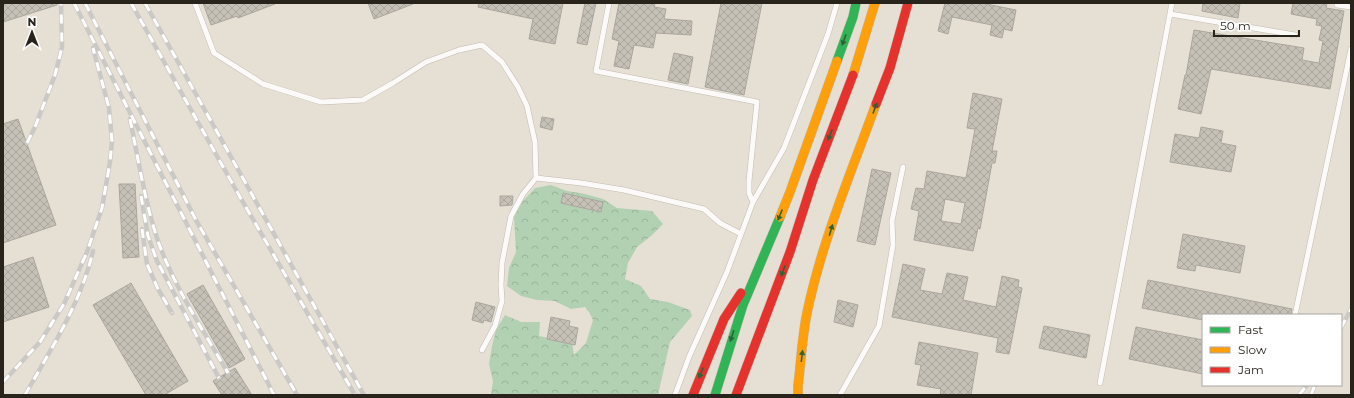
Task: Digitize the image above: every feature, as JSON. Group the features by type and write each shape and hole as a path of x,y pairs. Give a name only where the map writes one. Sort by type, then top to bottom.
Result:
{"main road":[{"path":"714,395 741,311 790,192 853,17 856,3"},
{"path":"736,395 790,252 813,180 854,72 875,3"},
{"path":"797,392 807,314 821,260 836,213 890,68 908,3"},
{"path":"790,192 854,72"},
{"path":"694,392 724,319 759,266"}],"lane":[{"path":"195,3 214,53 263,84 321,102 363,100 426,62 459,50 482,45 502,62 527,106 535,142 536,178 523,194 511,216 502,263 502,301 495,326 482,350"},
{"path":"609,3 596,71 757,102 749,181 749,193 753,202"},
{"path":"675,395 689,357 727,272 753,202 784,148 828,34 837,3"},
{"path":"1100,382 1172,3"},
{"path":"1337,3 1351,7"},
{"path":"1170,14 1295,35"},
{"path":"1295,314 1351,49"},
{"path":"840,395 879,326 893,245 892,221 903,167"},
{"path":"536,178 617,189 704,209 720,223 741,234"}],"green space":[{"path":"551,185 567,191 603,199 617,208 652,211 663,224 637,247 628,263 625,279 641,286 650,299 668,302 690,310 692,316 670,342 658,395 491,395 493,381 489,364 492,346 496,330 505,315 521,322 540,322 539,336 572,343 574,355 586,343 593,320 585,307 571,309 555,301 537,300 521,296 507,286 509,268 516,252 514,217 523,201 535,188"}],"building":[{"path":"3,3 57,3 57,5 3,22"},
{"path":"203,3 275,4 238,18 237,16 211,25"},
{"path":"368,3 412,3 413,4 374,19"},
{"path":"479,3 563,3 555,44 529,39 533,19 478,7"},
{"path":"585,3 596,3 587,45 577,43"},
{"path":"619,3 655,3 654,7 666,9 664,19 692,21 691,35 656,33 653,48 634,45 629,69 614,66 619,41 612,39"},
{"path":"721,3 762,3 744,95 705,87"},
{"path":"945,3 981,3 1016,10 1012,31 1004,29 1002,38 990,35 992,25 952,17 948,34 938,31"},
{"path":"1203,3 1240,3 1238,18 1202,11"},
{"path":"1293,3 1327,3 1326,8 1344,11 1330,89 1211,69 1201,114 1178,109 1194,30 1304,48 1302,60 1319,63 1323,41 1319,40 1322,26 1316,25 1317,19 1291,14"},
{"path":"674,53 693,57 688,84 668,80"},
{"path":"973,93 1002,99 992,151 997,151 995,163 992,163 980,229 978,228 973,251 914,240 919,211 911,209 916,188 924,189 927,171 966,178 975,129 967,128","holes":["945,199 965,203 961,224 941,221"]},
{"path":"542,117 554,119 552,130 540,127"},
{"path":"18,119 56,225 3,243 3,124"},
{"path":"1201,127 1223,131 1221,143 1236,146 1231,172 1170,162 1175,134 1199,138"},
{"path":"872,169 891,173 875,245 857,241"},
{"path":"119,184 135,184 139,257 123,258"},
{"path":"563,193 603,202 601,212 561,203"},
{"path":"500,196 513,196 512,205 500,206"},
{"path":"1183,234 1245,246 1240,273 1196,265 1195,271 1177,268"},
{"path":"33,257 49,307 3,322 3,267"},
{"path":"903,264 925,269 920,290 942,294 947,273 968,277 963,300 996,307 1002,276 1019,280 1018,287 1022,288 1009,354 996,352 998,338 892,317"},
{"path":"1148,280 1292,309 1291,314 1202,314 1202,320 1142,308"},
{"path":"131,283 188,381 164,395 146,395 93,305"},
{"path":"203,285 245,359 229,368 187,294"},
{"path":"838,300 858,305 853,327 834,322"},
{"path":"476,302 495,307 491,322 484,320 483,323 472,320"},
{"path":"551,317 570,321 569,326 578,328 575,345 547,339"},
{"path":"1044,326 1090,335 1086,358 1039,348"},
{"path":"1136,327 1202,340 1202,374 1129,359"},
{"path":"919,342 978,353 971,395 940,395 941,389 917,385 921,365 915,364"},
{"path":"235,368 252,395 222,395 213,381"}],"railway":[{"path":"27,143 35,127 55,75 62,47 61,3"},
{"path":"74,3 274,395"},
{"path":"85,3 197,222 297,395"},
{"path":"131,3 240,197 355,395"},
{"path":"145,3 364,395"},
{"path":"3,382 40,342 64,304 87,252 102,208 112,141 109,108 93,48"},
{"path":"130,119 148,206 162,253 188,306 228,373"},
{"path":"141,196 148,236 157,261 219,378"},
{"path":"142,229 147,264 158,289 172,313"},
{"path":"25,395 55,343 73,307 88,270 93,251"},
{"path":"1342,326 1351,309"},
{"path":"1299,395 1306,386"},
{"path":"1311,395 1315,386"}],"traffic: fast":[{"path":"837,61 853,17 856,3"},
{"path":"715,395 743,305 780,217"}],"traffic: slow":[{"path":"853,75 875,3"},
{"path":"780,217 837,61"},
{"path":"798,395 804,331 813,286 829,233 876,104"}],"traffic: jam":[{"path":"876,104 890,68 908,3"},
{"path":"736,395 790,252 813,180 853,75"},
{"path":"693,395 724,319 741,293"}]}
